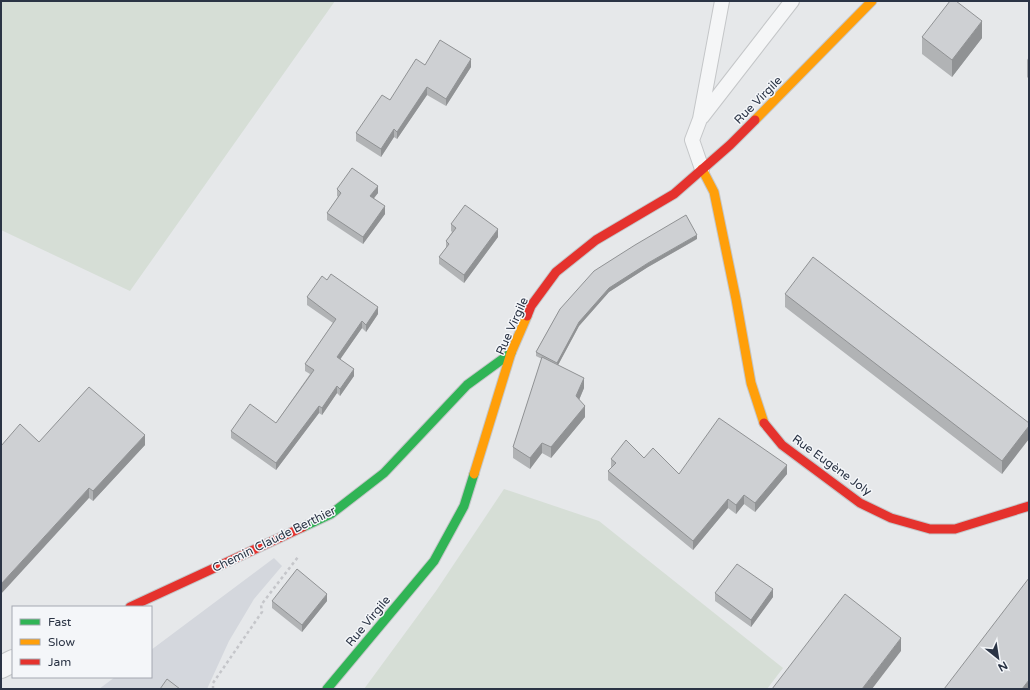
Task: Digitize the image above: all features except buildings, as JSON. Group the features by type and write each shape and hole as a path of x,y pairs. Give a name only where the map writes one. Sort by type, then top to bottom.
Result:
{"street":[{"name":"Rue Virgile","path":"327,689 434,561 464,506 511,353 531,306 556,272 596,240 674,194 730,145 872,1"},
{"name":"Rue Eugène Joly","path":"702,169 714,192 736,299 751,383 762,420 782,445 860,503 891,518 930,529 955,529 1029,506"},
{"name":"Chemin Claude Berthier","path":"132,606 331,514 384,473 467,385 511,353"},
{"path":"1,667 12,662"}],"lane":[{"path":"702,169 692,140 700,119 722,1"},
{"path":"700,119 792,1"}],"path":[{"path":"213,689 213,683 262,612 261,604 298,556"}],"shaded area":[{"path":"1,1 335,1 130,291 1,230"},
{"path":"504,489 599,521 783,668 767,689 364,689 436,591"},
{"path":"274,558 282,566 254,599 229,641 207,689 99,689 114,678 152,678 152,649"}],"traffic: fast":[{"path":"303,527 331,514 384,473 467,385 511,353"},
{"path":"327,689 434,561 464,506 474,474"}],"traffic: slow":[{"path":"755,120 872,1"},
{"path":"702,169 714,192 736,299 751,383 764,423"},
{"path":"474,474 511,353 527,316"}],"traffic: jam":[{"path":"527,316 531,306 556,272 596,240 674,194 730,145 755,120"},
{"path":"764,423 782,445 860,503 891,518 930,529 955,529 1029,506"},
{"path":"132,606 303,527"}]}
